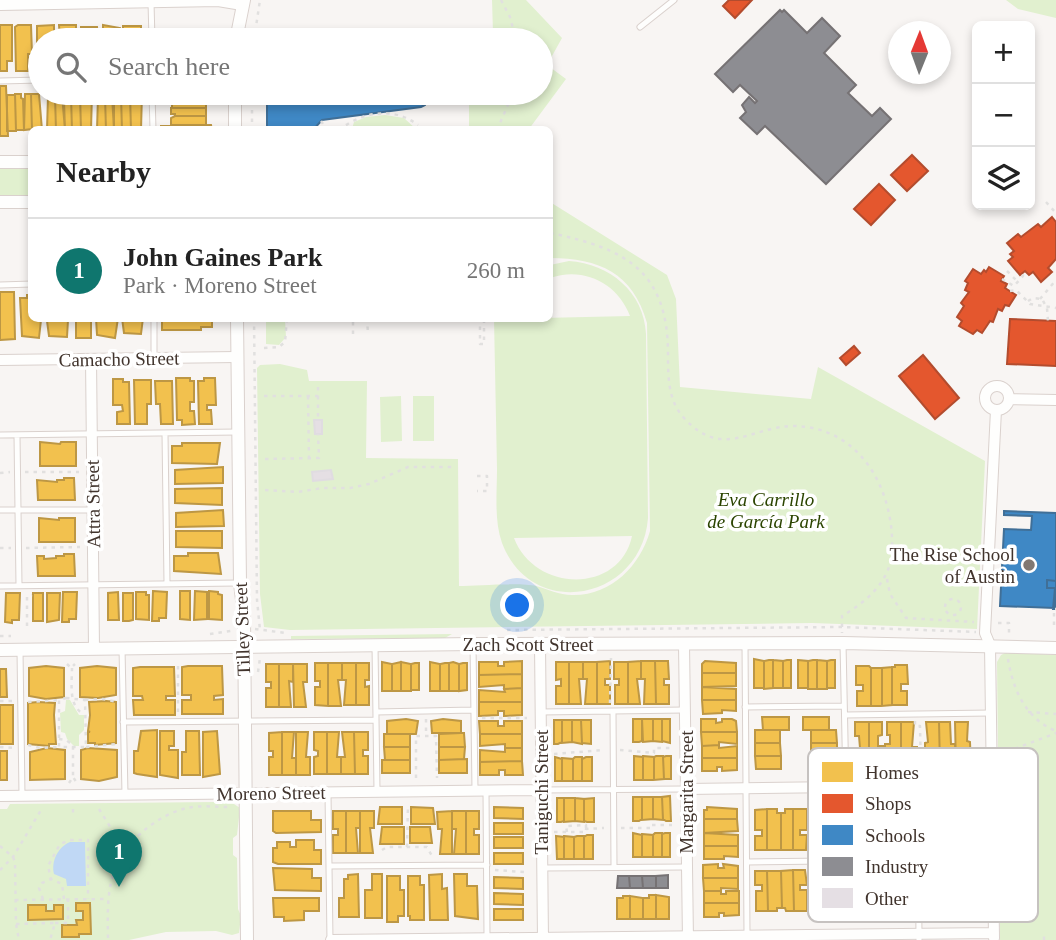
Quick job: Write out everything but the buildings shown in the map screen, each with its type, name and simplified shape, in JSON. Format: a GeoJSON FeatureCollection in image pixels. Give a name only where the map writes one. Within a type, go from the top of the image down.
{"type":"FeatureCollection","features":[{"type":"Feature","properties":{"kind":"street"},"geometry":{"type":"LineString","coordinates":[[0,5],[121,1],[243,2],[238,28]]}},
{"type":"Feature","properties":{"kind":"street"},"geometry":{"type":"LineString","coordinates":[[235,105],[235,126]]}},
{"type":"Feature","properties":{"kind":"street"},"geometry":{"type":"LineString","coordinates":[[0,162],[28,162]]}},
{"type":"Feature","properties":{"kind":"street"},"geometry":{"type":"LineString","coordinates":[[0,202],[28,202]]}},
{"type":"Feature","properties":{"kind":"street","name":"Tilley Street"},"geometry":{"type":"LineString","coordinates":[[237,322],[247,940]]}},
{"type":"Feature","properties":{"kind":"street","name":"Camacho Street"},"geometry":{"type":"LineString","coordinates":[[0,360],[237,357]]}},
{"type":"Feature","properties":{"kind":"street","name":"Attra Street"},"geometry":{"type":"LineString","coordinates":[[91,359],[94,648]]}},
{"type":"Feature","properties":{"kind":"street"},"geometry":{"type":"LineString","coordinates":[[1000,386],[1007,391],[1009,399],[1006,406],[996,410],[986,404],[985,396],[989,389],[1000,386]]}},
{"type":"Feature","properties":{"kind":"street"},"geometry":{"type":"LineString","coordinates":[[1009,399],[1056,400]]}},
{"type":"Feature","properties":{"kind":"street"},"geometry":{"type":"LineString","coordinates":[[991,748],[988,639],[996,410]]}},
{"type":"Feature","properties":{"kind":"street","name":"Zach Scott Street"},"geometry":{"type":"LineString","coordinates":[[0,650],[843,643],[988,639],[1056,649]]}},
{"type":"Feature","properties":{"kind":"street","name":"Taniguchi Street"},"geometry":{"type":"LineString","coordinates":[[540,644],[543,939]]}},
{"type":"Feature","properties":{"kind":"street","name":"Margarita Street"},"geometry":{"type":"LineString","coordinates":[[684,644],[688,938]]}},
{"type":"Feature","properties":{"kind":"street"},"geometry":{"type":"LineString","coordinates":[[687,789],[808,787]]}},
{"type":"Feature","properties":{"kind":"street","name":"Moreno Street"},"geometry":{"type":"LineString","coordinates":[[0,796],[541,790]]}},
{"type":"Feature","properties":{"kind":"street"},"geometry":{"type":"LineString","coordinates":[[330,940],[994,937]]}},
{"type":"Feature","properties":{"kind":"lane"},"geometry":{"type":"LineString","coordinates":[[640,27],[674,0]]}},
{"type":"Feature","properties":{"kind":"lane"},"geometry":{"type":"LineString","coordinates":[[151,2],[152,28]]}},
{"type":"Feature","properties":{"kind":"lane"},"geometry":{"type":"LineString","coordinates":[[0,80],[28,80]]}},
{"type":"Feature","properties":{"kind":"lane"},"geometry":{"type":"LineString","coordinates":[[152,105],[152,126]]}},
{"type":"Feature","properties":{"kind":"lane"},"geometry":{"type":"LineString","coordinates":[[0,285],[28,284]]}},
{"type":"Feature","properties":{"kind":"lane"},"geometry":{"type":"LineString","coordinates":[[154,322],[155,359]]}},
{"type":"Feature","properties":{"kind":"lane"},"geometry":{"type":"LineString","coordinates":[[0,435],[238,432]]}},
{"type":"Feature","properties":{"kind":"lane"},"geometry":{"type":"LineString","coordinates":[[165,433],[167,583]]}},
{"type":"Feature","properties":{"kind":"lane"},"geometry":{"type":"LineString","coordinates":[[17,435],[19,585]]}},
{"type":"Feature","properties":{"kind":"lane"},"geometry":{"type":"LineString","coordinates":[[0,510],[93,510]]}},
{"type":"Feature","properties":{"kind":"lane"},"geometry":{"type":"LineString","coordinates":[[0,586],[240,583]]}},
{"type":"Feature","properties":{"kind":"lane"},"geometry":{"type":"LineString","coordinates":[[742,937],[747,862],[745,643]]}},
{"type":"Feature","properties":{"kind":"lane"},"geometry":{"type":"LineString","coordinates":[[843,643],[845,748]]}},
{"type":"Feature","properties":{"kind":"lane"},"geometry":{"type":"LineString","coordinates":[[473,644],[474,718],[489,868],[489,939]]}},
{"type":"Feature","properties":{"kind":"lane"},"geometry":{"type":"LineString","coordinates":[[375,645],[377,791]]}},
{"type":"Feature","properties":{"kind":"lane"},"geometry":{"type":"LineString","coordinates":[[122,648],[125,794]]}},
{"type":"Feature","properties":{"kind":"lane"},"geometry":{"type":"LineString","coordinates":[[20,650],[22,796]]}},
{"type":"Feature","properties":{"kind":"lane"},"geometry":{"type":"LineString","coordinates":[[745,707],[843,706]]}},
{"type":"Feature","properties":{"kind":"lane"},"geometry":{"type":"LineString","coordinates":[[376,712],[474,710]]}},
{"type":"Feature","properties":{"kind":"lane"},"geometry":{"type":"LineString","coordinates":[[541,712],[685,710]]}},
{"type":"Feature","properties":{"kind":"lane"},"geometry":{"type":"LineString","coordinates":[[612,711],[614,867]]}},
{"type":"Feature","properties":{"kind":"lane"},"geometry":{"type":"LineString","coordinates":[[845,715],[990,713]]}},
{"type":"Feature","properties":{"kind":"lane"},"geometry":{"type":"LineString","coordinates":[[123,722],[376,720]]}},
{"type":"Feature","properties":{"kind":"lane"},"geometry":{"type":"LineString","coordinates":[[541,790],[687,789]]}},
{"type":"Feature","properties":{"kind":"lane"},"geometry":{"type":"LineString","coordinates":[[328,792],[330,940]]}},
{"type":"Feature","properties":{"kind":"lane"},"geometry":{"type":"LineString","coordinates":[[747,862],[808,861]]}},
{"type":"Feature","properties":{"kind":"lane"},"geometry":{"type":"LineString","coordinates":[[329,866],[489,868]]}},
{"type":"Feature","properties":{"kind":"lane"},"geometry":{"type":"LineString","coordinates":[[542,868],[686,867]]}},
{"type":"Feature","properties":{"kind":"path"},"geometry":{"type":"LineString","coordinates":[[256,28],[260,0]]}},
{"type":"Feature","properties":{"kind":"path"},"geometry":{"type":"LineString","coordinates":[[501,0],[513,28]]}},
{"type":"Feature","properties":{"kind":"path"},"geometry":{"type":"LineString","coordinates":[[252,105],[252,126]]}},
{"type":"Feature","properties":{"kind":"path"},"geometry":{"type":"LineString","coordinates":[[499,126],[508,105]]}},
{"type":"Feature","properties":{"kind":"path"},"geometry":{"type":"LineString","coordinates":[[344,126],[363,116],[393,113],[418,125]]}},
{"type":"Feature","properties":{"kind":"path"},"geometry":{"type":"LineString","coordinates":[[321,121],[324,126]]}},
{"type":"Feature","properties":{"kind":"path"},"geometry":{"type":"LineString","coordinates":[[1046,202],[1056,213]]}},
{"type":"Feature","properties":{"kind":"path"},"geometry":{"type":"LineString","coordinates":[[553,234],[609,248],[645,275],[658,296],[666,321],[671,392],[683,418],[696,429],[717,438],[741,439],[792,426],[832,434],[854,447],[870,465],[886,499],[891,523],[892,554],[886,577],[890,594],[906,618],[977,622]]}},
{"type":"Feature","properties":{"kind":"path"},"geometry":{"type":"LineString","coordinates":[[1007,271],[1017,281]]}},
{"type":"Feature","properties":{"kind":"path"},"geometry":{"type":"LineString","coordinates":[[1002,279],[1012,286],[1016,285],[1023,272]]}},
{"type":"Feature","properties":{"kind":"path"},"geometry":{"type":"LineString","coordinates":[[1040,299],[1056,280]]}},
{"type":"Feature","properties":{"kind":"path"},"geometry":{"type":"LineString","coordinates":[[1010,291],[1016,290],[1035,306],[1056,308]]}},
{"type":"Feature","properties":{"kind":"path"},"geometry":{"type":"LineString","coordinates":[[1028,301],[1033,298],[1045,303],[1048,321]]}},
{"type":"Feature","properties":{"kind":"path","name":"Tilley Street"},"geometry":{"type":"LineString","coordinates":[[254,322],[257,600],[260,640]]}},
{"type":"Feature","properties":{"kind":"path"},"geometry":{"type":"LineString","coordinates":[[264,348],[279,347],[285,342],[287,322]]}},
{"type":"Feature","properties":{"kind":"path"},"geometry":{"type":"LineString","coordinates":[[353,322],[353,334]]}},
{"type":"Feature","properties":{"kind":"path"},"geometry":{"type":"LineString","coordinates":[[368,322],[368,334]]}},
{"type":"Feature","properties":{"kind":"path"},"geometry":{"type":"LineString","coordinates":[[482,322],[480,344],[484,344],[482,322]]}},
{"type":"Feature","properties":{"kind":"path"},"geometry":{"type":"LineString","coordinates":[[318,383],[318,420]]}},
{"type":"Feature","properties":{"kind":"path"},"geometry":{"type":"LineString","coordinates":[[264,396],[318,396]]}},
{"type":"Feature","properties":{"kind":"path"},"geometry":{"type":"LineString","coordinates":[[308,396],[309,458]]}},
{"type":"Feature","properties":{"kind":"path"},"geometry":{"type":"LineString","coordinates":[[265,459],[319,458],[318,434]]}},
{"type":"Feature","properties":{"kind":"path"},"geometry":{"type":"LineString","coordinates":[[265,490],[297,492],[369,484],[408,467],[454,467]]}},
{"type":"Feature","properties":{"kind":"path"},"geometry":{"type":"LineString","coordinates":[[0,472],[10,472]]}},
{"type":"Feature","properties":{"kind":"path"},"geometry":{"type":"LineString","coordinates":[[25,472],[79,472]]}},
{"type":"Feature","properties":{"kind":"path"},"geometry":{"type":"LineString","coordinates":[[477,475],[487,476],[487,491],[477,491]]}},
{"type":"Feature","properties":{"kind":"path"},"geometry":{"type":"LineString","coordinates":[[319,481],[319,489]]}},
{"type":"Feature","properties":{"kind":"path"},"geometry":{"type":"LineString","coordinates":[[26,548],[80,547]]}},
{"type":"Feature","properties":{"kind":"path"},"geometry":{"type":"LineString","coordinates":[[0,548],[11,548]]}},
{"type":"Feature","properties":{"kind":"path"},"geometry":{"type":"LineString","coordinates":[[842,616],[863,602],[886,577]]}},
{"type":"Feature","properties":{"kind":"path"},"geometry":{"type":"LineString","coordinates":[[27,626],[27,597],[32,596],[32,585]]}},
{"type":"Feature","properties":{"kind":"path"},"geometry":{"type":"LineString","coordinates":[[955,615],[961,610],[961,604],[952,599],[947,602],[945,609],[960,621]]}},
{"type":"Feature","properties":{"kind":"path"},"geometry":{"type":"LineString","coordinates":[[1054,625],[1056,609]]}},
{"type":"Feature","properties":{"kind":"path"},"geometry":{"type":"LineString","coordinates":[[998,623],[1009,623],[1009,636]]}},
{"type":"Feature","properties":{"kind":"path","name":"Zach Scott Street"},"geometry":{"type":"LineString","coordinates":[[500,630],[842,626],[988,639]]}},
{"type":"Feature","properties":{"kind":"path"},"geometry":{"type":"LineString","coordinates":[[251,629],[270,631]]}},
{"type":"Feature","properties":{"kind":"path"},"geometry":{"type":"LineString","coordinates":[[611,658],[612,711]]}},
{"type":"Feature","properties":{"kind":"path"},"geometry":{"type":"LineString","coordinates":[[1008,662],[1019,696],[1028,712],[1056,732]]}},
{"type":"Feature","properties":{"kind":"path"},"geometry":{"type":"LineString","coordinates":[[176,722],[178,663]]}},
{"type":"Feature","properties":{"kind":"path"},"geometry":{"type":"LineString","coordinates":[[67,664],[72,668]]}},
{"type":"Feature","properties":{"kind":"path"},"geometry":{"type":"LineString","coordinates":[[75,664],[72,668],[72,699],[79,712],[86,714]]}},
{"type":"Feature","properties":{"kind":"path"},"geometry":{"type":"LineString","coordinates":[[0,701],[103,699],[123,702]]}},
{"type":"Feature","properties":{"kind":"path"},"geometry":{"type":"LineString","coordinates":[[59,700],[59,747]]}},
{"type":"Feature","properties":{"kind":"path"},"geometry":{"type":"LineString","coordinates":[[85,700],[86,747]]}},
{"type":"Feature","properties":{"kind":"path"},"geometry":{"type":"LineString","coordinates":[[426,711],[426,736]]}},
{"type":"Feature","properties":{"kind":"path"},"geometry":{"type":"LineString","coordinates":[[1028,712],[1056,713]]}},
{"type":"Feature","properties":{"kind":"path"},"geometry":{"type":"LineString","coordinates":[[915,714],[915,726],[920,726],[920,748]]}},
{"type":"Feature","properties":{"kind":"path"},"geometry":{"type":"LineString","coordinates":[[474,718],[527,718]]}},
{"type":"Feature","properties":{"kind":"path"},"geometry":{"type":"LineString","coordinates":[[1017,748],[1056,732]]}},
{"type":"Feature","properties":{"kind":"path"},"geometry":{"type":"LineString","coordinates":[[416,778],[416,736],[436,736],[437,778]]}},
{"type":"Feature","properties":{"kind":"path"},"geometry":{"type":"LineString","coordinates":[[59,739],[69,742],[72,747],[73,777],[77,783]]}},
{"type":"Feature","properties":{"kind":"path"},"geometry":{"type":"LineString","coordinates":[[0,747],[124,744]]}},
{"type":"Feature","properties":{"kind":"path"},"geometry":{"type":"LineString","coordinates":[[69,783],[73,777]]}},
{"type":"Feature","properties":{"kind":"path"},"geometry":{"type":"LineString","coordinates":[[408,805],[408,847]]}},
{"type":"Feature","properties":{"kind":"path"},"geometry":{"type":"LineString","coordinates":[[108,938],[111,877],[124,849],[150,824],[170,814],[186,808],[230,807]]}},
{"type":"Feature","properties":{"kind":"path"},"geometry":{"type":"LineString","coordinates":[[73,809],[73,817]]}},
{"type":"Feature","properties":{"kind":"path"},"geometry":{"type":"LineString","coordinates":[[99,809],[124,849]]}},
{"type":"Feature","properties":{"kind":"path"},"geometry":{"type":"LineString","coordinates":[[0,870],[13,857],[41,810]]}},
{"type":"Feature","properties":{"kind":"path"},"geometry":{"type":"LineString","coordinates":[[566,832],[566,825],[586,825],[586,829]]}},
{"type":"Feature","properties":{"kind":"path"},"geometry":{"type":"LineString","coordinates":[[51,879],[48,866],[60,844],[70,840],[88,840],[88,900]]}},
{"type":"Feature","properties":{"kind":"path"},"geometry":{"type":"LineString","coordinates":[[0,846],[13,857],[19,940]]}},
{"type":"Feature","properties":{"kind":"path"},"geometry":{"type":"LineString","coordinates":[[382,850],[387,847],[427,847],[435,860]]}},
{"type":"Feature","properties":{"kind":"path"},"geometry":{"type":"LineString","coordinates":[[489,868],[528,872]]}},
{"type":"Feature","properties":{"kind":"path"},"geometry":{"type":"LineString","coordinates":[[16,924],[68,923],[62,884],[51,879],[42,883],[39,888],[43,900]]}},
{"type":"Feature","properties":{"kind":"path"},"geometry":{"type":"LineString","coordinates":[[15,900],[108,899]]}},
{"type":"Feature","properties":{"kind":"path"},"geometry":{"type":"LineString","coordinates":[[50,940],[55,923]]}},
{"type":"Feature","properties":{"kind":"path"},"geometry":{"type":"LineString","coordinates":[[1044,934],[1044,940]]}},
{"type":"Feature","properties":{"kind":"green space"},"geometry":{"type":"Polygon","coordinates":[[[492,0],[526,0],[553,28],[493,28],[492,0]]]}},
{"type":"Feature","properties":{"kind":"green space"},"geometry":{"type":"Polygon","coordinates":[[[1006,0],[1056,0],[1056,18],[1018,9],[1006,0]]]}},
{"type":"Feature","properties":{"kind":"green space"},"geometry":{"type":"Polygon","coordinates":[[[553,28],[562,38],[553,54],[553,28]]]}},
{"type":"Feature","properties":{"kind":"green space"},"geometry":{"type":"Polygon","coordinates":[[[553,69],[566,79],[553,97],[553,69]]]}},
{"type":"Feature","properties":{"kind":"green space"},"geometry":{"type":"Polygon","coordinates":[[[469,105],[547,105],[531,126],[469,126],[469,105]]]}},
{"type":"Feature","properties":{"kind":"green space"},"geometry":{"type":"Polygon","coordinates":[[[385,115],[404,118],[413,126],[353,126],[354,122],[366,117],[385,115]]]}},
{"type":"Feature","properties":{"kind":"green space"},"geometry":{"type":"Polygon","coordinates":[[[28,167],[28,197],[0,197],[0,168],[28,167]]]}},
{"type":"Feature","properties":{"kind":"green space","name":"Eva Carrillo de García Park"},"geometry":{"type":"Polygon","coordinates":[[[553,204],[667,275],[676,299],[680,387],[811,399],[818,367],[985,461],[977,629],[812,623],[290,630],[264,627],[260,594],[257,368],[260,365],[280,364],[307,370],[309,381],[367,381],[366,458],[458,459],[459,586],[529,585],[563,594],[586,594],[611,584],[631,567],[650,531],[647,323],[641,306],[623,280],[599,265],[553,258],[553,204]]]}},
{"type":"Feature","properties":{"kind":"green space"},"geometry":{"type":"Polygon","coordinates":[[[569,261],[584,263],[611,274],[632,293],[639,305],[646,334],[648,518],[641,546],[627,568],[607,583],[584,591],[560,591],[537,584],[517,568],[502,543],[496,506],[494,322],[553,322],[553,318],[630,316],[617,294],[608,286],[587,276],[553,277],[553,264],[569,261]],[[632,536],[514,538],[525,556],[540,569],[557,577],[595,577],[611,569],[624,555],[632,536]]]}},
{"type":"Feature","properties":{"kind":"green space"},"geometry":{"type":"Polygon","coordinates":[[[266,322],[285,322],[286,337],[279,345],[266,344],[266,322]]]}},
{"type":"Feature","properties":{"kind":"green space"},"geometry":{"type":"Polygon","coordinates":[[[401,396],[402,441],[381,442],[380,397],[401,396]]]}},
{"type":"Feature","properties":{"kind":"green space"},"geometry":{"type":"Polygon","coordinates":[[[413,396],[434,396],[434,441],[413,441],[413,396]]]}},
{"type":"Feature","properties":{"kind":"green space"},"geometry":{"type":"Polygon","coordinates":[[[452,634],[445,638],[291,639],[291,636],[452,634]]]}},
{"type":"Feature","properties":{"kind":"green space"},"geometry":{"type":"Polygon","coordinates":[[[1007,652],[1056,655],[1056,940],[1000,940],[1000,922],[1038,922],[1038,748],[998,748],[997,662],[1001,655],[1007,652]]]}},
{"type":"Feature","properties":{"kind":"green space"},"geometry":{"type":"Polygon","coordinates":[[[66,700],[70,700],[79,715],[84,715],[84,730],[79,735],[79,746],[74,746],[65,733],[61,732],[60,713],[65,711],[66,700]]]}},
{"type":"Feature","properties":{"kind":"green space"},"geometry":{"type":"Polygon","coordinates":[[[231,802],[240,808],[237,835],[233,838],[233,855],[237,858],[238,909],[241,916],[239,933],[166,932],[129,940],[0,940],[0,809],[7,809],[10,804],[231,802]]]}},
{"type":"Feature","properties":{"kind":"water"},"geometry":{"type":"Polygon","coordinates":[[[70,842],[85,842],[86,886],[67,886],[66,879],[54,874],[56,855],[70,842]]]}},
{"type":"Feature","properties":{"kind":"place","name":"The Rise School of Austin"},"geometry":{"type":"Point","coordinates":[1029,565]}},
{"type":"Feature","properties":{"kind":"place","name":"John Gaines Park"},"geometry":{"type":"Point","coordinates":[119,887]}}]}
